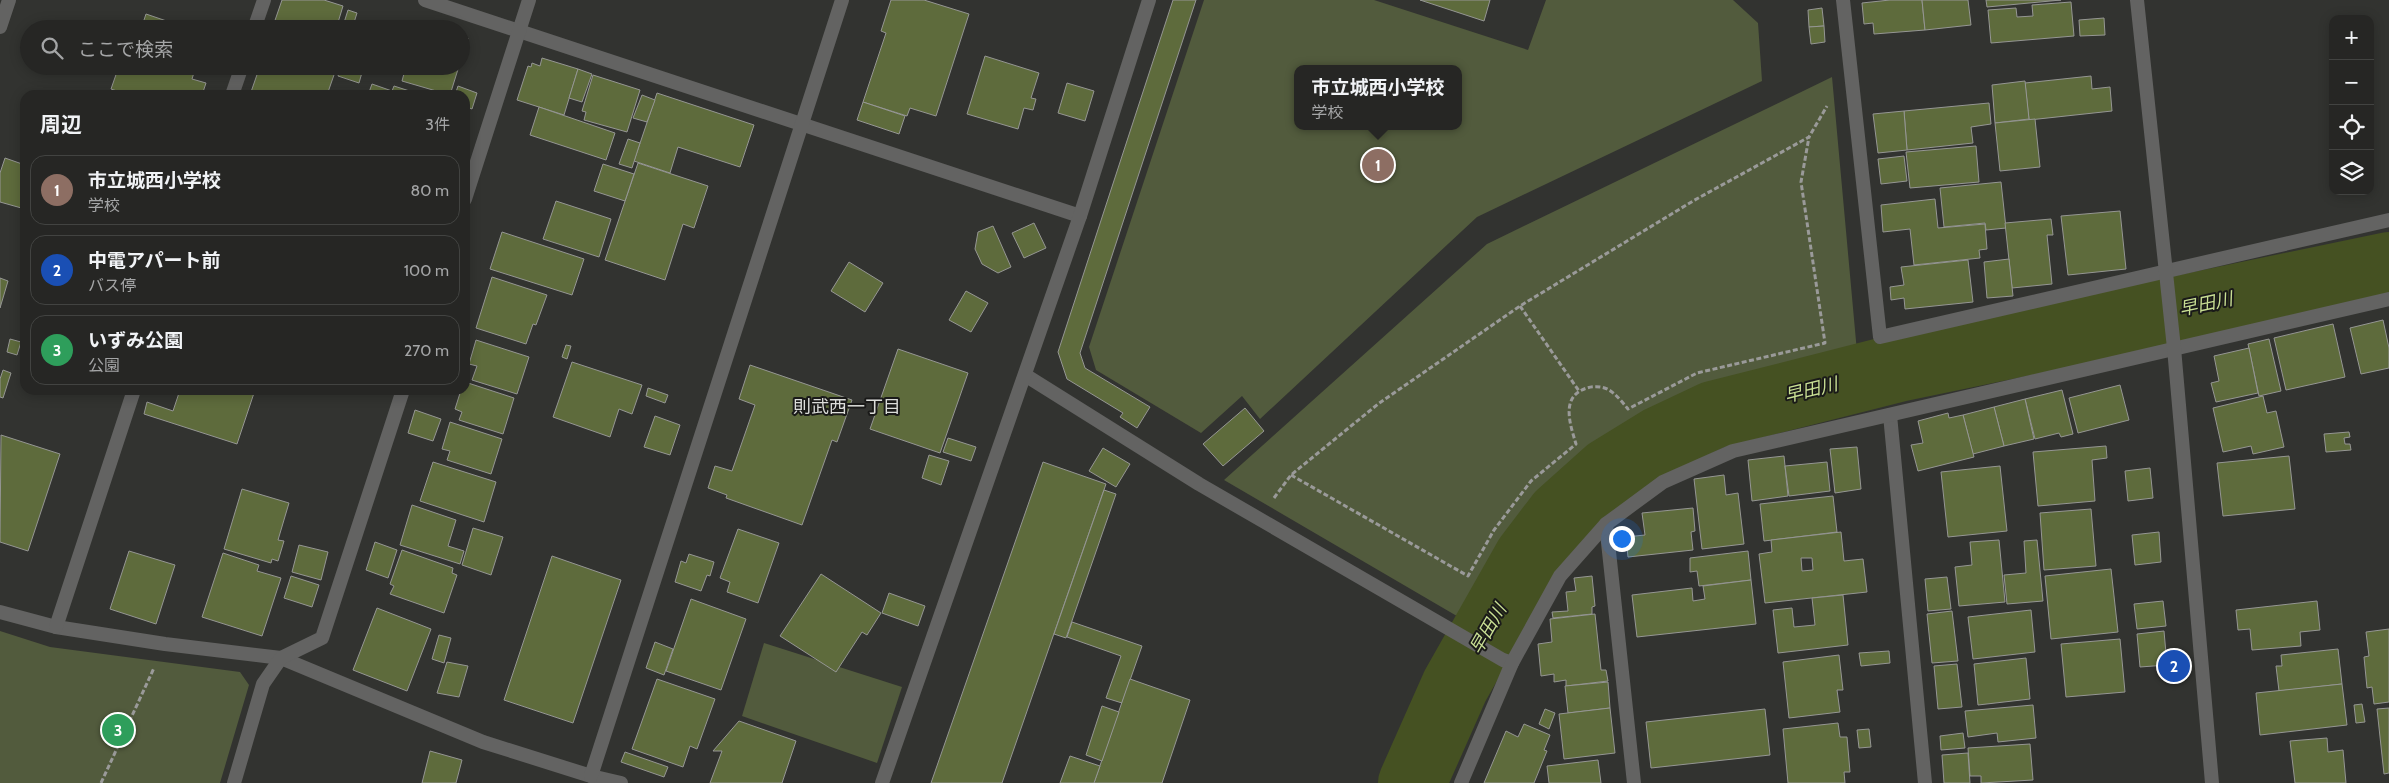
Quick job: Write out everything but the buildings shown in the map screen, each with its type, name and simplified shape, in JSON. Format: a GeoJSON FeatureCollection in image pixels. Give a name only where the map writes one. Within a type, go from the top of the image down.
{"type":"FeatureCollection","features":[{"type":"Feature","properties":{"kind":"street"},"geometry":{"type":"LineString","coordinates":[[0,27],[9,0]]}},
{"type":"Feature","properties":{"kind":"street"},"geometry":{"type":"LineString","coordinates":[[257,20],[264,0]]}},
{"type":"Feature","properties":{"kind":"street"},"geometry":{"type":"LineString","coordinates":[[425,0],[1080,216]]}},
{"type":"Feature","properties":{"kind":"street"},"geometry":{"type":"LineString","coordinates":[[470,184],[529,0]]}},
{"type":"Feature","properties":{"kind":"street"},"geometry":{"type":"LineString","coordinates":[[591,776],[842,0]]}},
{"type":"Feature","properties":{"kind":"street"},"geometry":{"type":"LineString","coordinates":[[882,783],[1080,216],[1149,0]]}},
{"type":"Feature","properties":{"kind":"street"},"geometry":{"type":"LineString","coordinates":[[1843,0],[1880,337],[2389,220]]}},
{"type":"Feature","properties":{"kind":"street"},"geometry":{"type":"LineString","coordinates":[[2137,0],[2174,348],[2212,783]]}},
{"type":"Feature","properties":{"kind":"street"},"geometry":{"type":"LineString","coordinates":[[234,90],[239,75]]}},
{"type":"Feature","properties":{"kind":"street"},"geometry":{"type":"LineString","coordinates":[[1461,783],[1508,662],[1560,576],[1606,524],[1662,482],[1734,451],[2389,299]]}},
{"type":"Feature","properties":{"kind":"street"},"geometry":{"type":"LineString","coordinates":[[1025,375],[1259,519],[1508,662]]}},
{"type":"Feature","properties":{"kind":"street"},"geometry":{"type":"LineString","coordinates":[[56,627],[132,395]]}},
{"type":"Feature","properties":{"kind":"street"},"geometry":{"type":"LineString","coordinates":[[234,783],[263,684],[281,658],[322,638],[401,395]]}},
{"type":"Feature","properties":{"kind":"street"},"geometry":{"type":"LineString","coordinates":[[1890,415],[1926,783]]}},
{"type":"Feature","properties":{"kind":"street"},"geometry":{"type":"LineString","coordinates":[[1606,524],[1634,783]]}},
{"type":"Feature","properties":{"kind":"street"},"geometry":{"type":"LineString","coordinates":[[0,612],[56,627],[165,644],[281,658],[483,742],[591,776],[622,783]]}},
{"type":"Feature","properties":{"kind":"path"},"geometry":{"type":"LineString","coordinates":[[1291,475],[1468,576],[1494,530],[1531,481],[1576,444],[1569,419],[1570,402],[1579,390],[1594,386],[1609,390],[1628,409],[1697,373],[1825,343],[1801,182],[1809,137],[1850,66]]}},
{"type":"Feature","properties":{"kind":"path"},"geometry":{"type":"LineString","coordinates":[[1259,519],[1291,475],[1378,404],[1520,306],[1694,201],[1809,137]]}},
{"type":"Feature","properties":{"kind":"path"},"geometry":{"type":"LineString","coordinates":[[1520,306],[1579,390]]}},
{"type":"Feature","properties":{"kind":"path"},"geometry":{"type":"LineString","coordinates":[[101,783],[165,644]]}},
{"type":"Feature","properties":{"kind":"green space"},"geometry":{"type":"Polygon","coordinates":[[[1204,0],[1374,0],[1528,50],[1546,0],[1733,0],[1758,23],[1762,81],[1477,217],[1260,419],[1242,396],[1201,433],[1096,370],[1089,347],[1204,0]]]}},
{"type":"Feature","properties":{"kind":"green space"},"geometry":{"type":"Polygon","coordinates":[[[1832,77],[1857,352],[1718,382],[1664,405],[1581,464],[1540,499],[1499,554],[1462,619],[1224,480],[1487,244],[1832,77]]]}},
{"type":"Feature","properties":{"kind":"green space"},"geometry":{"type":"Polygon","coordinates":[[[0,631],[50,647],[240,672],[249,685],[220,783],[0,783],[0,631]]]}},
{"type":"Feature","properties":{"kind":"green space"},"geometry":{"type":"Polygon","coordinates":[[[764,643],[902,687],[877,763],[742,716],[764,643]]]}},
{"type":"Feature","properties":{"kind":"waterway","name":"早田川"},"geometry":{"type":"LineString","coordinates":[[1412,783],[1455,686],[1528,557],[1560,515],[1608,472],[1660,440],[1713,415],[1898,368],[2389,266]]}},
{"type":"Feature","properties":{"kind":"place","name":"市立城西小学校"},"geometry":{"type":"Point","coordinates":[1378,165]}},
{"type":"Feature","properties":{"kind":"place","name":"中電アパート前"},"geometry":{"type":"Point","coordinates":[2174,666]}},
{"type":"Feature","properties":{"kind":"place","name":"いずみ公園"},"geometry":{"type":"Point","coordinates":[118,730]}},
{"type":"Feature","properties":{"kind":"district","name":"則武西一丁目"},"geometry":{"type":"Point","coordinates":[847,407]}}]}
